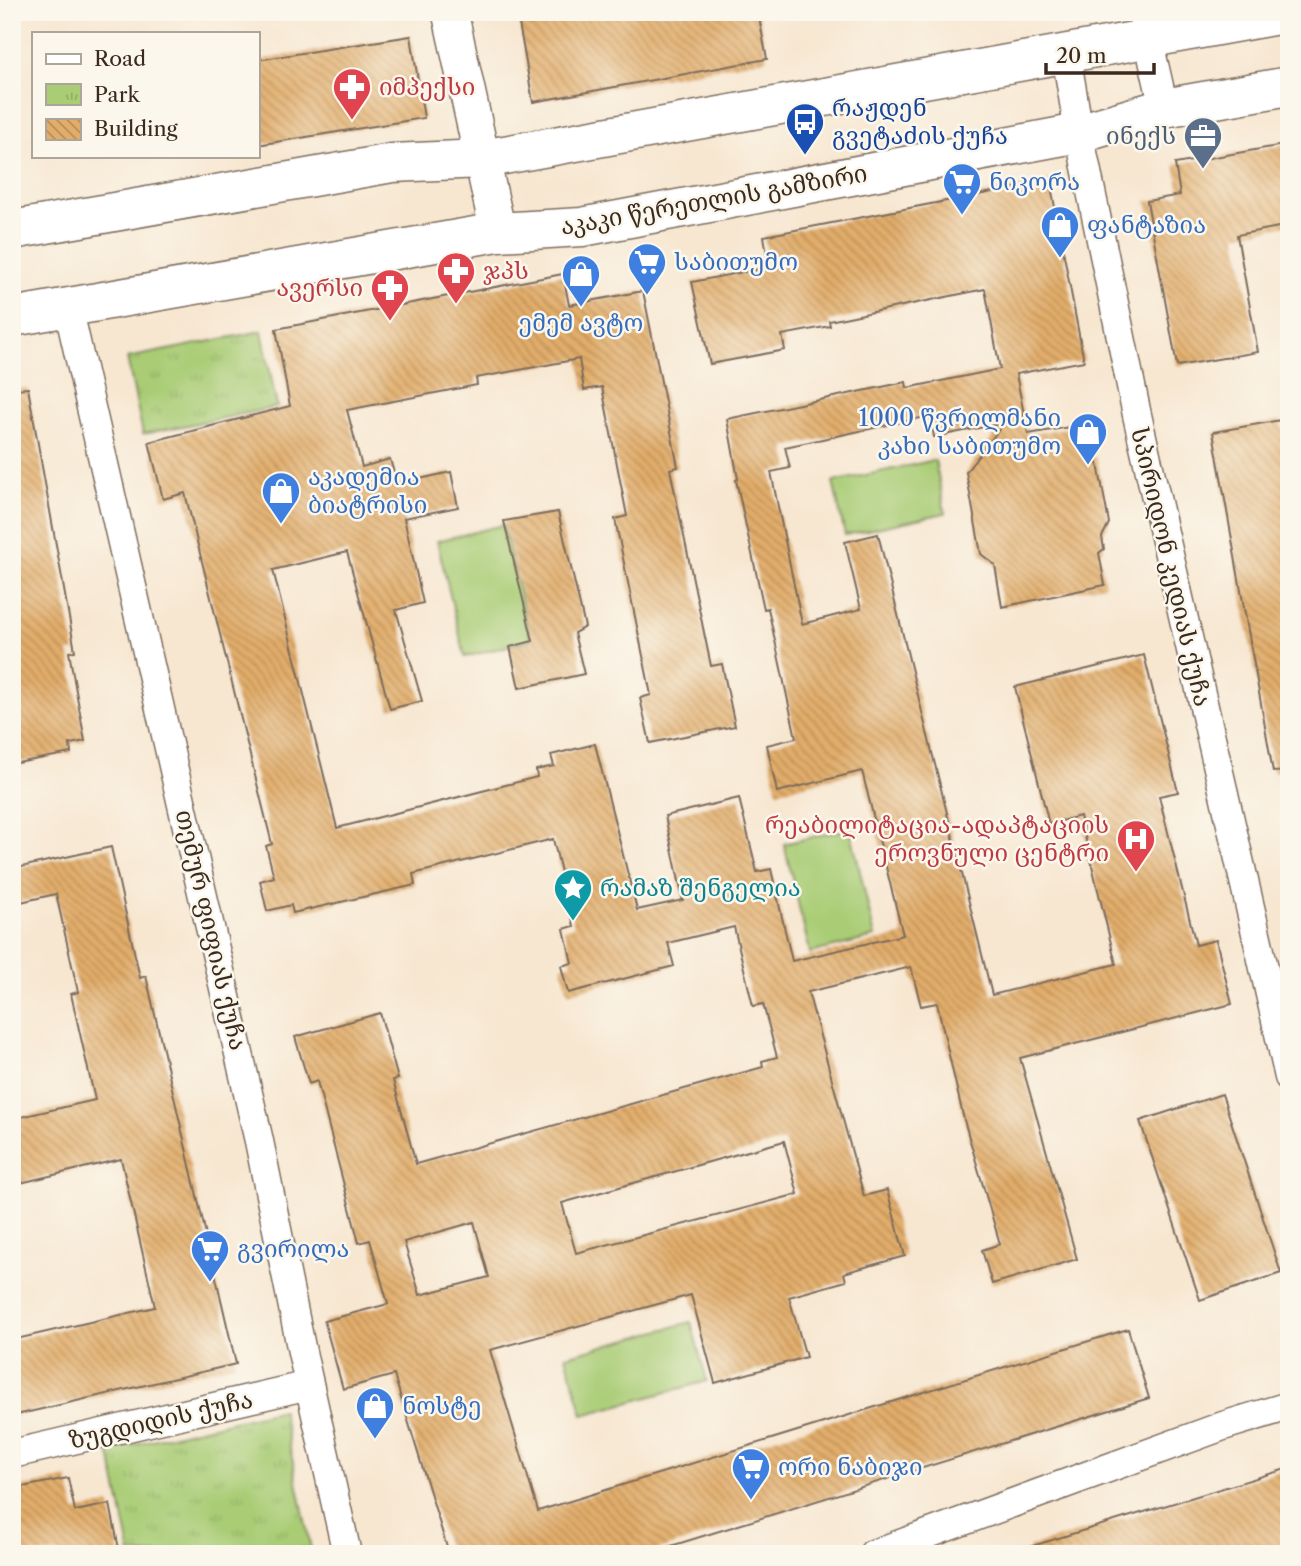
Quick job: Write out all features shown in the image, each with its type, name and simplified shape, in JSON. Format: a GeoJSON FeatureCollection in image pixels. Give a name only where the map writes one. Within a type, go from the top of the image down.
{"type":"FeatureCollection","features":[{"type":"Feature","properties":{"kind":"main road"},"geometry":{"type":"LineString","coordinates":[[12,230],[392,163],[482,159],[1066,54],[1145,25],[1289,13]]}},
{"type":"Feature","properties":{"kind":"main road","name":"აკაკი წერეთლის გამზირი"},"geometry":{"type":"LineString","coordinates":[[12,317],[498,232],[582,228],[1079,133],[1164,108],[1289,86]]}},
{"type":"Feature","properties":{"kind":"street"},"geometry":{"type":"LineString","coordinates":[[450,12],[498,232]]}},
{"type":"Feature","properties":{"kind":"street"},"geometry":{"type":"LineString","coordinates":[[1145,25],[1164,108]]}},
{"type":"Feature","properties":{"kind":"street","name":"სპირიდონ კედიას ქუჩა"},"geometry":{"type":"LineString","coordinates":[[1066,54],[1079,133],[1182,620],[1289,1077]]}},
{"type":"Feature","properties":{"kind":"street","name":"თემურ ფიფიას ქუჩა"},"geometry":{"type":"LineString","coordinates":[[68,307],[259,1141],[347,1554]]}},
{"type":"Feature","properties":{"kind":"street","name":"ზუგდიდის ქუჩა"},"geometry":{"type":"LineString","coordinates":[[12,1454],[309,1385]]}},
{"type":"Feature","properties":{"kind":"street"},"geometry":{"type":"LineString","coordinates":[[873,1554],[1223,1426],[1289,1406]]}},
{"type":"Feature","properties":{"kind":"green space"},"geometry":{"type":"Polygon","coordinates":[[[262,331],[277,407],[143,434],[127,358],[262,331]]]}},
{"type":"Feature","properties":{"kind":"green space"},"geometry":{"type":"Polygon","coordinates":[[[935,460],[945,513],[845,535],[833,482],[935,460]]]}},
{"type":"Feature","properties":{"kind":"green space"},"geometry":{"type":"Polygon","coordinates":[[[503,525],[531,640],[465,657],[437,541],[503,525]]]}},
{"type":"Feature","properties":{"kind":"green space"},"geometry":{"type":"Polygon","coordinates":[[[850,828],[875,937],[810,953],[784,844],[850,828]]]}},
{"type":"Feature","properties":{"kind":"green space"},"geometry":{"type":"Polygon","coordinates":[[[691,1322],[707,1381],[583,1415],[566,1356],[691,1322]]]}},
{"type":"Feature","properties":{"kind":"green space"},"geometry":{"type":"Polygon","coordinates":[[[282,1410],[312,1554],[131,1554],[109,1450],[282,1410]]]}},
{"type":"Feature","properties":{"kind":"building"},"geometry":{"type":"Polygon","coordinates":[[[517,12],[758,12],[767,59],[533,102],[517,12]]]}},
{"type":"Feature","properties":{"kind":"building"},"geometry":{"type":"Polygon","coordinates":[[[411,36],[424,118],[259,145],[259,60],[411,36]]]}},
{"type":"Feature","properties":{"kind":"building"},"geometry":{"type":"Polygon","coordinates":[[[1289,144],[1289,225],[1237,235],[1258,352],[1177,366],[1147,201],[1180,195],[1175,164],[1289,144]]]}},
{"type":"Feature","properties":{"kind":"building"},"geometry":{"type":"Polygon","coordinates":[[[1050,181],[1084,361],[1016,374],[1028,434],[1082,425],[1085,450],[1097,459],[1109,523],[1102,537],[1104,549],[1099,553],[1105,585],[1002,607],[995,565],[981,554],[966,472],[1004,423],[934,437],[930,416],[785,447],[790,468],[771,472],[802,624],[861,609],[845,542],[878,534],[992,995],[1116,964],[1080,816],[1049,824],[1015,687],[1144,655],[1178,792],[1159,796],[1196,945],[1216,940],[1232,1004],[1020,1058],[1077,1259],[992,1284],[982,1250],[1000,1244],[964,1120],[937,1003],[921,1006],[911,967],[808,992],[864,1196],[887,1190],[905,1256],[844,1273],[846,1281],[789,1297],[806,1357],[715,1383],[691,1295],[490,1350],[538,1511],[1128,1329],[1149,1398],[645,1554],[449,1554],[394,1375],[343,1389],[324,1321],[388,1304],[370,1240],[359,1243],[317,1081],[309,1084],[295,1037],[380,1013],[398,1079],[393,1080],[416,1164],[763,1067],[762,1061],[777,1057],[763,1004],[753,1006],[734,927],[668,943],[674,966],[568,993],[561,966],[572,963],[564,929],[574,926],[553,839],[413,874],[415,885],[293,913],[291,905],[267,911],[260,881],[274,877],[266,846],[272,844],[185,493],[163,499],[149,442],[290,406],[276,329],[563,274],[569,305],[643,291],[678,467],[670,469],[711,666],[722,664],[735,726],[650,743],[640,698],[651,695],[615,519],[627,516],[602,387],[584,390],[579,359],[476,378],[477,385],[347,410],[362,467],[390,459],[397,484],[451,472],[458,507],[404,518],[423,603],[396,610],[422,701],[390,709],[347,552],[273,570],[337,828],[537,777],[536,770],[554,766],[551,755],[595,744],[637,910],[683,900],[665,816],[739,798],[757,872],[771,869],[792,961],[903,935],[862,771],[777,792],[767,745],[796,738],[768,608],[764,609],[736,480],[738,479],[727,419],[906,382],[907,388],[1000,369],[985,289],[829,321],[830,326],[782,335],[785,350],[710,364],[692,282],[769,267],[764,236],[1050,181]],[[784,1141],[562,1203],[576,1253],[798,1194],[784,1141]],[[474,1222],[404,1242],[420,1295],[489,1277],[474,1222]]]}},
{"type":"Feature","properties":{"kind":"building"},"geometry":{"type":"Polygon","coordinates":[[[28,388],[75,651],[69,652],[85,741],[70,744],[71,753],[12,764],[12,389],[28,388]]]}},
{"type":"Feature","properties":{"kind":"building"},"geometry":{"type":"Polygon","coordinates":[[[1281,420],[1289,464],[1289,771],[1273,772],[1213,432],[1281,420]]]}},
{"type":"Feature","properties":{"kind":"building"},"geometry":{"type":"Polygon","coordinates":[[[558,512],[585,627],[574,633],[584,674],[519,688],[510,647],[533,641],[504,521],[558,512]]]}},
{"type":"Feature","properties":{"kind":"building"},"geometry":{"type":"Polygon","coordinates":[[[111,847],[140,978],[146,976],[236,1364],[12,1416],[12,1340],[155,1307],[121,1159],[12,1185],[12,1119],[95,1100],[71,994],[78,992],[56,894],[12,904],[12,869],[111,847]]]}},
{"type":"Feature","properties":{"kind":"building"},"geometry":{"type":"Polygon","coordinates":[[[1222,1094],[1281,1273],[1200,1300],[1140,1121],[1222,1094]]]}},
{"type":"Feature","properties":{"kind":"building"},"geometry":{"type":"Polygon","coordinates":[[[1289,1468],[1289,1554],[1030,1554],[1029,1547],[1289,1468]]]}},
{"type":"Feature","properties":{"kind":"building"},"geometry":{"type":"Polygon","coordinates":[[[68,1478],[75,1511],[110,1504],[120,1554],[12,1554],[12,1489],[68,1478]]]}},
{"type":"Feature","properties":{"kind":"place","name":"იმპექსი"},"geometry":{"type":"Point","coordinates":[352,121]}},
{"type":"Feature","properties":{"kind":"place","name":"რაჟდენ გვეტაძის ქუჩა"},"geometry":{"type":"Point","coordinates":[805,156]}},
{"type":"Feature","properties":{"kind":"place","name":"ინექს"},"geometry":{"type":"Point","coordinates":[1203,170]}},
{"type":"Feature","properties":{"kind":"place","name":"ნიკორა"},"geometry":{"type":"Point","coordinates":[962,216]}},
{"type":"Feature","properties":{"kind":"place","name":"ფანტაზია"},"geometry":{"type":"Point","coordinates":[1060,259]}},
{"type":"Feature","properties":{"kind":"place","name":"საბითუმო"},"geometry":{"type":"Point","coordinates":[647,296]}},
{"type":"Feature","properties":{"kind":"place","name":"ჯპს"},"geometry":{"type":"Point","coordinates":[456,305]}},
{"type":"Feature","properties":{"kind":"place","name":"ემემ ავტო"},"geometry":{"type":"Point","coordinates":[581,308]}},
{"type":"Feature","properties":{"kind":"place","name":"ავერსი"},"geometry":{"type":"Point","coordinates":[390,322]}},
{"type":"Feature","properties":{"kind":"place","name":"1000 წვრილმანი კახი საბითუმო"},"geometry":{"type":"Point","coordinates":[1088,466]}},
{"type":"Feature","properties":{"kind":"place","name":"აკადემია ბიატრისი"},"geometry":{"type":"Point","coordinates":[281,525]}},
{"type":"Feature","properties":{"kind":"place","name":"რეაბილიტაცია-ადაპტაციის ეროვნული ცენტრი"},"geometry":{"type":"Point","coordinates":[1136,873]}},
{"type":"Feature","properties":{"kind":"place","name":"რამაზ შენგელია"},"geometry":{"type":"Point","coordinates":[573,922]}},
{"type":"Feature","properties":{"kind":"place","name":"გვირილა"},"geometry":{"type":"Point","coordinates":[210,1283]}},
{"type":"Feature","properties":{"kind":"place","name":"ნოსტე"},"geometry":{"type":"Point","coordinates":[375,1440]}},
{"type":"Feature","properties":{"kind":"place","name":"ორი ნაბიჯი"},"geometry":{"type":"Point","coordinates":[751,1501]}}]}
